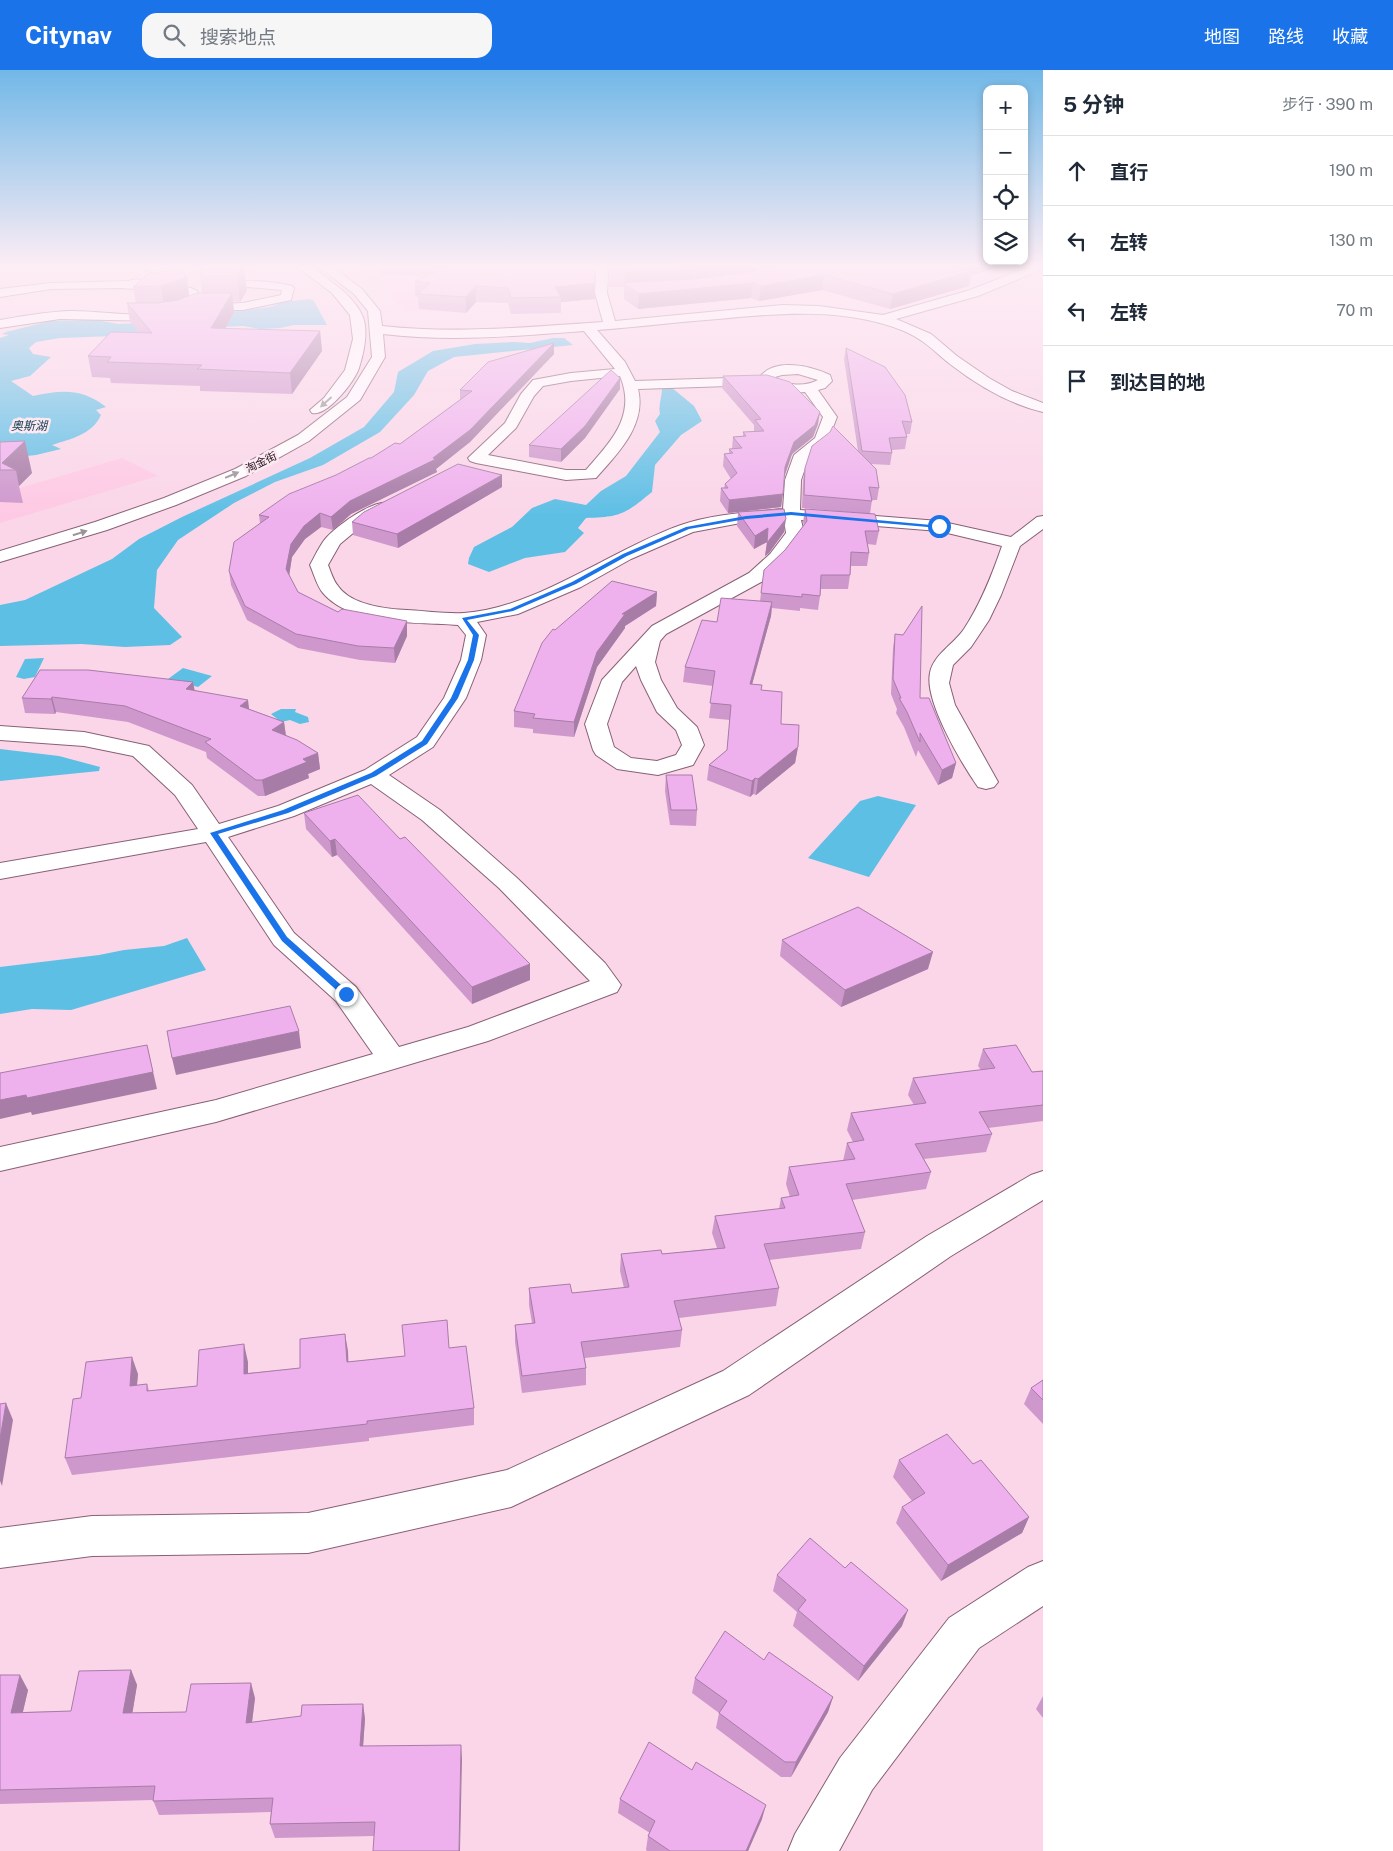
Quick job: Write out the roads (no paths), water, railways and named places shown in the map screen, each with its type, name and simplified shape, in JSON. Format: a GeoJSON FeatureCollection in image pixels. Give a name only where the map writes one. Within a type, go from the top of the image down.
{"type":"FeatureCollection","features":[{"type":"Feature","properties":{"kind":"street","name":"淘金街"},"geometry":{"type":"LineString","coordinates":[[0,557],[46,537],[164,492],[244,457],[285,434],[329,401],[352,370],[357,349]]}},
{"type":"Feature","properties":{"kind":"street","name":"淘金街"},"geometry":{"type":"LineString","coordinates":[[0,544],[108,524],[269,460],[321,428],[360,394],[379,362],[380,349]]}},
{"type":"Feature","properties":{"kind":"street"},"geometry":{"type":"LineString","coordinates":[[606,349],[618,363],[631,385],[634,412],[620,440],[584,481],[568,488],[462,468],[476,458],[511,425],[528,394],[538,383],[571,377],[623,372]]}},
{"type":"Feature","properties":{"kind":"street"},"geometry":{"type":"LineString","coordinates":[[942,349],[954,360],[993,386],[1028,404],[1043,408]]}},
{"type":"Feature","properties":{"kind":"street"},"geometry":{"type":"LineString","coordinates":[[631,385],[768,380],[789,388],[809,388],[830,416],[822,440],[802,455],[793,480],[791,514],[795,533],[776,558],[756,577],[659,630],[650,639],[612,680],[596,724],[604,750],[625,764],[658,768],[685,760],[694,744],[686,727],[668,712],[651,680],[645,662],[650,639]]}},
{"type":"Feature","properties":{"kind":"street"},"geometry":{"type":"LineString","coordinates":[[400,499],[358,520],[333,541],[319,565],[330,590],[354,607],[391,615],[464,619],[511,610],[574,583],[625,555],[688,528],[746,517],[791,514],[939,526],[1001,539],[1012,544]]}},
{"type":"Feature","properties":{"kind":"street"},"geometry":{"type":"LineString","coordinates":[[986,782],[948,714],[939,685],[942,665],[964,643],[980,617],[1001,574],[1012,544],[1043,521]]}},
{"type":"Feature","properties":{"kind":"street"},"geometry":{"type":"LineString","coordinates":[[0,871],[214,833],[286,811],[373,775],[425,742],[455,698],[471,660],[476,635],[464,619]]}},
{"type":"Feature","properties":{"kind":"street"},"geometry":{"type":"LineString","coordinates":[[0,733],[84,739],[141,751],[184,790],[284,939],[346,994],[392,1059]]}},
{"type":"Feature","properties":{"kind":"street"},"geometry":{"type":"LineString","coordinates":[[0,1159],[216,1111],[478,1034],[607,985],[595,969],[508,883],[431,815],[373,775]]}},
{"type":"Feature","properties":{"kind":"street"},"geometry":{"type":"LineString","coordinates":[[0,1548],[92,1536],[308,1533],[510,1488],[736,1383],[940,1246],[1043,1184]]}},
{"type":"Feature","properties":{"kind":"street"},"geometry":{"type":"LineString","coordinates":[[812,1851],[856,1774],[964,1633],[1043,1582]]}},
{"type":"Feature","properties":{"kind":"water","name":"奥斯湖"},"geometry":{"type":"Polygon","coordinates":[[[0,349],[30,349],[33,354],[51,357],[30,376],[11,381],[33,396],[71,392],[88,396],[106,407],[96,410],[101,415],[97,422],[86,432],[52,445],[61,449],[36,455],[0,459],[0,349]]]}},
{"type":"Feature","properties":{"kind":"water"},"geometry":{"type":"Polygon","coordinates":[[[444,349],[532,349],[454,357],[428,371],[414,395],[380,432],[323,465],[275,482],[234,503],[178,540],[157,570],[154,608],[182,637],[170,645],[125,647],[81,644],[0,646],[0,605],[25,600],[112,559],[139,539],[310,458],[364,427],[394,392],[398,372],[433,351],[444,349]]]}},
{"type":"Feature","properties":{"kind":"water"},"geometry":{"type":"Polygon","coordinates":[[[671,387],[694,406],[702,421],[681,435],[655,465],[652,492],[622,513],[607,517],[586,518],[578,528],[584,533],[565,552],[525,558],[489,572],[468,564],[474,547],[512,527],[532,508],[555,499],[586,505],[601,491],[626,476],[660,432],[655,421],[660,414],[662,388],[671,387]]]}},
{"type":"Feature","properties":{"kind":"water"},"geometry":{"type":"Polygon","coordinates":[[[44,658],[35,677],[24,679],[16,677],[25,659],[44,658]]]}},
{"type":"Feature","properties":{"kind":"water"},"geometry":{"type":"Polygon","coordinates":[[[183,668],[212,676],[198,687],[168,679],[183,668]]]}},
{"type":"Feature","properties":{"kind":"water"},"geometry":{"type":"Polygon","coordinates":[[[281,709],[296,709],[295,712],[308,717],[309,722],[300,724],[290,720],[281,722],[271,714],[281,709]]]}},
{"type":"Feature","properties":{"kind":"water"},"geometry":{"type":"Polygon","coordinates":[[[0,749],[59,756],[100,767],[99,771],[0,781],[0,749]]]}},
{"type":"Feature","properties":{"kind":"water"},"geometry":{"type":"Polygon","coordinates":[[[878,796],[916,805],[869,877],[808,858],[860,801],[878,796]]]}},
{"type":"Feature","properties":{"kind":"water"},"geometry":{"type":"Polygon","coordinates":[[[187,938],[206,970],[71,1010],[32,1009],[0,1014],[0,967],[164,946],[187,938]]]}}]}
